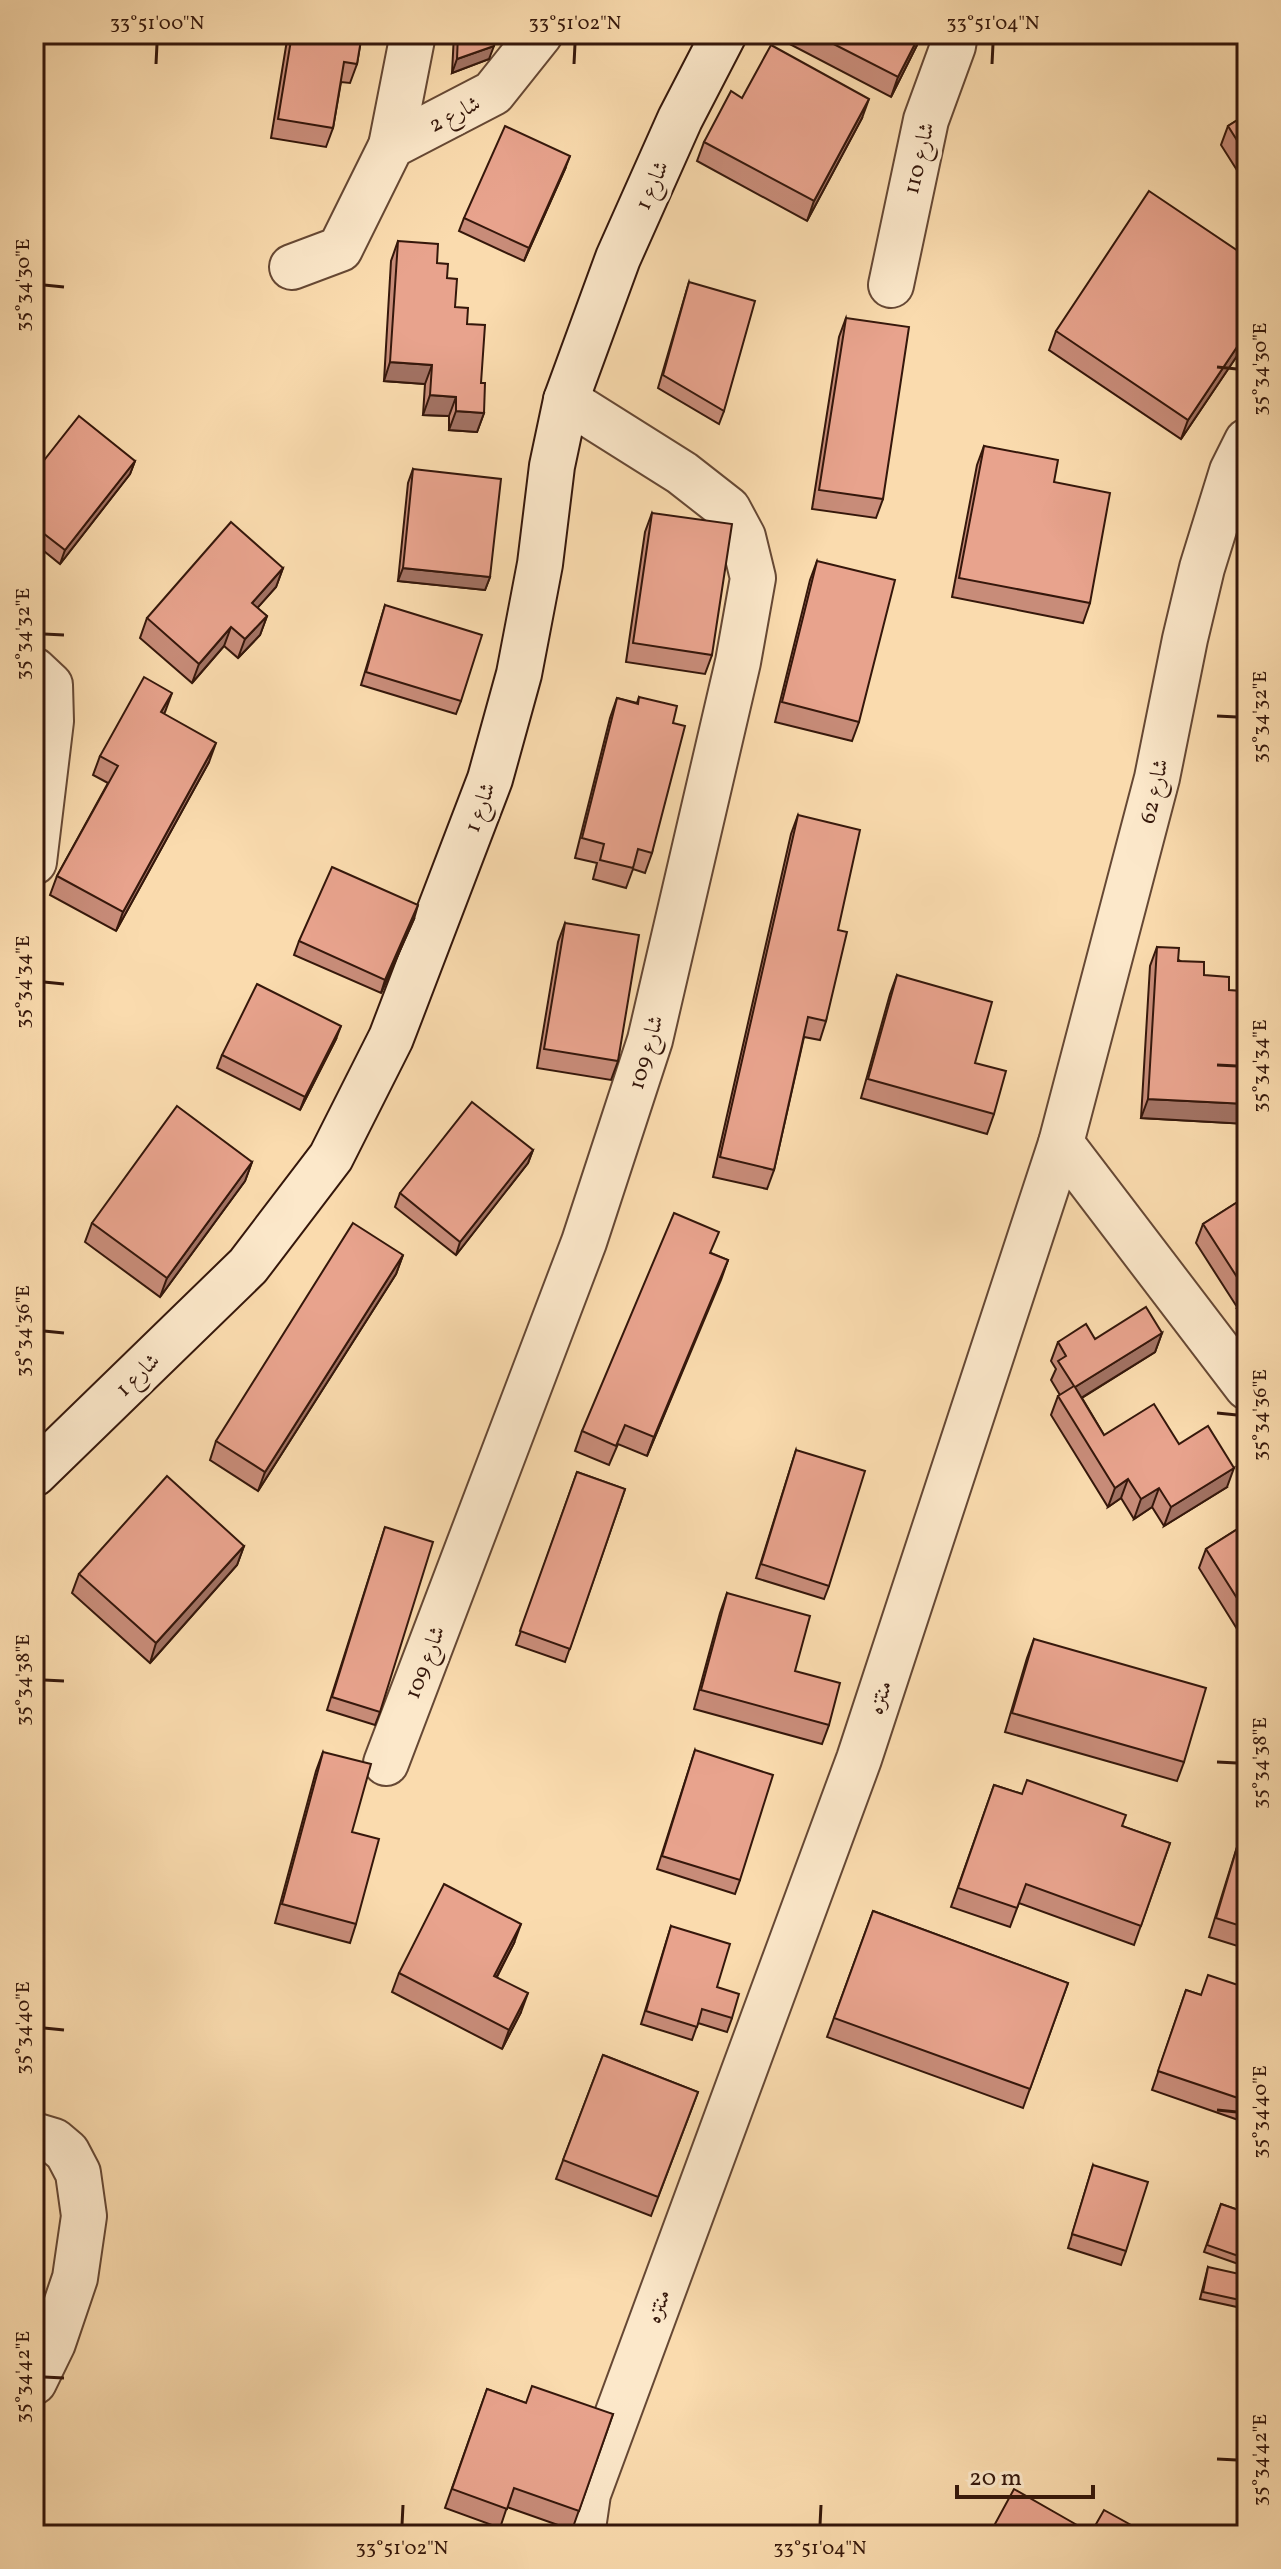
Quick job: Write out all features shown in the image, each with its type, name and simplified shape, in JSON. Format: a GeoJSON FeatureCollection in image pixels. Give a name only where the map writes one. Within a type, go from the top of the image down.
{"type":"FeatureCollection","features":[{"type":"Feature","properties":{"kind":"street","name":"شارع 2"},"geometry":{"type":"LineString","coordinates":[[292,267],[340,249],[391,146],[413,34]]}},
{"type":"Feature","properties":{"kind":"street","name":"شارع 2"},"geometry":{"type":"LineString","coordinates":[[391,146],[493,93],[540,34]]}},
{"type":"Feature","properties":{"kind":"street","name":"شارع 1"},"geometry":{"type":"LineString","coordinates":[[34,1474],[248,1266],[331,1157],[391,1038],[490,779],[519,674],[540,564],[552,466],[566,400],[618,258],[680,119],[724,34]]}},
{"type":"Feature","properties":{"kind":"street","name":"شارع 110"},"geometry":{"type":"LineString","coordinates":[[891,285],[926,120],[955,34]]}},
{"type":"Feature","properties":{"kind":"street","name":"شارع 109"},"geometry":{"type":"LineString","coordinates":[[386,1763],[584,1242],[650,1040],[738,662],[753,578],[743,537],[728,509],[682,473],[566,400]]}},
{"type":"Feature","properties":{"kind":"street","name":"شارع 62"},"geometry":{"type":"LineString","coordinates":[[1061,1143],[1157,778],[1202,568],[1232,471],[1247,441]]}},
{"type":"Feature","properties":{"kind":"street"},"geometry":{"type":"LineString","coordinates":[[34,670],[50,685],[51,721],[34,862]]}},
{"type":"Feature","properties":{"kind":"street"},"geometry":{"type":"LineString","coordinates":[[1061,1143],[1247,1387]]}},
{"type":"Feature","properties":{"kind":"street","name":"منتزه"},"geometry":{"type":"LineString","coordinates":[[582,2535],[588,2494],[859,1759],[1061,1143]]}},
{"type":"Feature","properties":{"kind":"street"},"geometry":{"type":"LineString","coordinates":[[34,2135],[54,2141],[67,2152],[78,2173],[84,2216],[75,2278],[53,2343],[34,2382]]}},
{"type":"Feature","properties":{"kind":"building"},"geometry":{"type":"Polygon","coordinates":[[[292,34],[362,34],[357,64],[344,62],[333,128],[278,119],[292,34]]]}},
{"type":"Feature","properties":{"kind":"building"},"geometry":{"type":"Polygon","coordinates":[[[458,34],[494,34],[494,46],[457,59],[458,34]]]}},
{"type":"Feature","properties":{"kind":"building"},"geometry":{"type":"Polygon","coordinates":[[[814,34],[920,34],[898,77],[814,34]]]}},
{"type":"Feature","properties":{"kind":"building"},"geometry":{"type":"Polygon","coordinates":[[[771,45],[869,99],[814,201],[704,142],[731,91],[742,98],[771,45]]]}},
{"type":"Feature","properties":{"kind":"building"},"geometry":{"type":"Polygon","coordinates":[[[1247,114],[1247,156],[1228,126],[1247,114]]]}},
{"type":"Feature","properties":{"kind":"building"},"geometry":{"type":"Polygon","coordinates":[[[505,126],[570,156],[529,248],[464,218],[505,126]]]}},
{"type":"Feature","properties":{"kind":"building"},"geometry":{"type":"Polygon","coordinates":[[[1149,191],[1247,257],[1247,332],[1188,420],[1056,331],[1149,191]]]}},
{"type":"Feature","properties":{"kind":"building"},"geometry":{"type":"Polygon","coordinates":[[[398,241],[438,244],[437,263],[448,264],[447,278],[457,279],[455,307],[468,308],[467,324],[485,325],[481,383],[485,383],[484,413],[456,411],[456,397],[430,395],[432,365],[390,362],[398,241]]]}},
{"type":"Feature","properties":{"kind":"building"},"geometry":{"type":"Polygon","coordinates":[[[689,282],[755,301],[724,411],[663,375],[689,282]]]}},
{"type":"Feature","properties":{"kind":"building"},"geometry":{"type":"Polygon","coordinates":[[[846,318],[909,327],[883,499],[819,490],[846,318]]]}},
{"type":"Feature","properties":{"kind":"building"},"geometry":{"type":"Polygon","coordinates":[[[79,416],[135,461],[65,550],[34,526],[34,473],[79,416]]]}},
{"type":"Feature","properties":{"kind":"building"},"geometry":{"type":"Polygon","coordinates":[[[984,446],[1058,460],[1054,482],[1110,493],[1090,603],[959,578],[984,446]]]}},
{"type":"Feature","properties":{"kind":"building"},"geometry":{"type":"Polygon","coordinates":[[[413,469],[501,479],[490,577],[403,568],[413,469]]]}},
{"type":"Feature","properties":{"kind":"building"},"geometry":{"type":"Polygon","coordinates":[[[652,513],[732,524],[712,655],[633,643],[652,513]]]}},
{"type":"Feature","properties":{"kind":"building"},"geometry":{"type":"Polygon","coordinates":[[[231,522],[283,568],[252,603],[267,616],[245,639],[231,627],[199,664],[147,618],[231,522]]]}},
{"type":"Feature","properties":{"kind":"building"},"geometry":{"type":"Polygon","coordinates":[[[817,561],[895,580],[859,722],[782,702],[817,561]]]}},
{"type":"Feature","properties":{"kind":"building"},"geometry":{"type":"Polygon","coordinates":[[[385,605],[482,635],[461,701],[366,672],[385,605]]]}},
{"type":"Feature","properties":{"kind":"building"},"geometry":{"type":"Polygon","coordinates":[[[144,677],[172,693],[161,712],[216,743],[123,912],[57,876],[118,766],[100,756],[144,677]]]}},
{"type":"Feature","properties":{"kind":"building"},"geometry":{"type":"Polygon","coordinates":[[[639,697],[677,706],[673,723],[685,726],[652,853],[638,849],[633,868],[600,860],[604,844],[582,838],[617,698],[638,704],[639,697]]]}},
{"type":"Feature","properties":{"kind":"building"},"geometry":{"type":"Polygon","coordinates":[[[798,815],[860,830],[838,930],[847,932],[826,1021],[808,1017],[774,1170],[720,1157],[798,815]]]}},
{"type":"Feature","properties":{"kind":"building"},"geometry":{"type":"Polygon","coordinates":[[[332,867],[418,905],[385,980],[299,941],[332,867]]]}},
{"type":"Feature","properties":{"kind":"building"},"geometry":{"type":"Polygon","coordinates":[[[565,923],[639,935],[618,1061],[544,1049],[565,923]]]}},
{"type":"Feature","properties":{"kind":"building"},"geometry":{"type":"Polygon","coordinates":[[[1157,947],[1179,948],[1178,961],[1204,962],[1204,975],[1229,977],[1229,990],[1242,991],[1240,1034],[1247,1035],[1247,1104],[1148,1099],[1157,947]]]}},
{"type":"Feature","properties":{"kind":"building"},"geometry":{"type":"Polygon","coordinates":[[[897,975],[992,1002],[975,1063],[1006,1071],[994,1114],[868,1079],[897,975]]]}},
{"type":"Feature","properties":{"kind":"building"},"geometry":{"type":"Polygon","coordinates":[[[257,984],[341,1026],[305,1097],[222,1055],[257,984]]]}},
{"type":"Feature","properties":{"kind":"building"},"geometry":{"type":"Polygon","coordinates":[[[472,1102],[533,1150],[460,1242],[400,1193],[472,1102]]]}},
{"type":"Feature","properties":{"kind":"building"},"geometry":{"type":"Polygon","coordinates":[[[177,1106],[252,1162],[167,1278],[92,1223],[177,1106]]]}},
{"type":"Feature","properties":{"kind":"building"},"geometry":{"type":"Polygon","coordinates":[[[1247,1196],[1247,1286],[1244,1288],[1203,1224],[1247,1196]]]}},
{"type":"Feature","properties":{"kind":"building"},"geometry":{"type":"Polygon","coordinates":[[[674,1213],[719,1232],[710,1253],[728,1260],[654,1437],[625,1425],[616,1446],[582,1431],[674,1213]]]}},
{"type":"Feature","properties":{"kind":"building"},"geometry":{"type":"Polygon","coordinates":[[[353,1223],[403,1255],[265,1472],[216,1441],[353,1223]]]}},
{"type":"Feature","properties":{"kind":"building"},"geometry":{"type":"Polygon","coordinates":[[[1146,1307],[1162,1333],[1075,1387],[1104,1435],[1154,1404],[1179,1444],[1208,1426],[1234,1468],[1171,1507],[1159,1488],[1141,1499],[1128,1479],[1115,1488],[1058,1396],[1074,1386],[1058,1361],[1066,1356],[1058,1342],[1086,1324],[1095,1339],[1146,1307]]]}},
{"type":"Feature","properties":{"kind":"building"},"geometry":{"type":"Polygon","coordinates":[[[796,1450],[865,1471],[829,1586],[761,1564],[796,1450]]]}},
{"type":"Feature","properties":{"kind":"building"},"geometry":{"type":"Polygon","coordinates":[[[577,1472],[625,1489],[570,1649],[520,1631],[577,1472]]]}},
{"type":"Feature","properties":{"kind":"building"},"geometry":{"type":"Polygon","coordinates":[[[167,1476],[244,1546],[156,1643],[79,1574],[167,1476]]]}},
{"type":"Feature","properties":{"kind":"building"},"geometry":{"type":"Polygon","coordinates":[[[1247,1523],[1247,1614],[1206,1549],[1247,1523]]]}},
{"type":"Feature","properties":{"kind":"building"},"geometry":{"type":"Polygon","coordinates":[[[385,1527],[433,1542],[380,1712],[332,1697],[385,1527]]]}},
{"type":"Feature","properties":{"kind":"building"},"geometry":{"type":"Polygon","coordinates":[[[727,1593],[810,1616],[795,1671],[840,1683],[829,1725],[701,1690],[727,1593]]]}},
{"type":"Feature","properties":{"kind":"building"},"geometry":{"type":"Polygon","coordinates":[[[1034,1639],[1206,1688],[1184,1762],[1012,1713],[1034,1639]]]}},
{"type":"Feature","properties":{"kind":"building"},"geometry":{"type":"Polygon","coordinates":[[[695,1750],[773,1775],[740,1880],[662,1856],[695,1750]]]}},
{"type":"Feature","properties":{"kind":"building"},"geometry":{"type":"Polygon","coordinates":[[[323,1752],[371,1764],[352,1832],[379,1839],[356,1924],[282,1904],[323,1752]]]}},
{"type":"Feature","properties":{"kind":"building"},"geometry":{"type":"Polygon","coordinates":[[[1027,1780],[1126,1815],[1122,1826],[1170,1843],[1141,1926],[1026,1884],[1017,1908],[958,1888],[994,1785],[1022,1794],[1027,1780]]]}},
{"type":"Feature","properties":{"kind":"building"},"geometry":{"type":"Polygon","coordinates":[[[1241,1834],[1247,1836],[1247,1928],[1216,1918],[1241,1834]]]}},
{"type":"Feature","properties":{"kind":"building"},"geometry":{"type":"Polygon","coordinates":[[[444,1884],[521,1924],[494,1976],[528,1993],[509,2030],[399,1973],[444,1884]]]}},
{"type":"Feature","properties":{"kind":"building"},"geometry":{"type":"Polygon","coordinates":[[[873,1911],[1068,1983],[1030,2089],[834,2018],[873,1911]]]}},
{"type":"Feature","properties":{"kind":"building"},"geometry":{"type":"Polygon","coordinates":[[[671,1926],[730,1944],[717,1987],[739,1994],[732,2018],[702,2009],[697,2027],[646,2011],[671,1926]]]}},
{"type":"Feature","properties":{"kind":"building"},"geometry":{"type":"Polygon","coordinates":[[[1208,1975],[1247,1988],[1247,2101],[1158,2071],[1186,1990],[1201,1995],[1208,1975]]]}},
{"type":"Feature","properties":{"kind":"building"},"geometry":{"type":"Polygon","coordinates":[[[603,2055],[698,2092],[658,2197],[563,2160],[603,2055]]]}},
{"type":"Feature","properties":{"kind":"building"},"geometry":{"type":"Polygon","coordinates":[[[1093,2165],[1148,2182],[1126,2251],[1072,2234],[1093,2165]]]}},
{"type":"Feature","properties":{"kind":"building"},"geometry":{"type":"Polygon","coordinates":[[[1221,2204],[1247,2213],[1247,2259],[1207,2245],[1221,2204]]]}},
{"type":"Feature","properties":{"kind":"building"},"geometry":{"type":"Polygon","coordinates":[[[1208,2267],[1244,2275],[1240,2300],[1203,2292],[1208,2267]]]}},
{"type":"Feature","properties":{"kind":"building"},"geometry":{"type":"Polygon","coordinates":[[[532,2386],[613,2414],[579,2511],[514,2488],[507,2509],[452,2489],[487,2389],[526,2403],[532,2386]]]}},
{"type":"Feature","properties":{"kind":"building"},"geometry":{"type":"Polygon","coordinates":[[[1014,2489],[1091,2533],[1104,2510],[1149,2535],[989,2535],[1014,2489]]]}}]}
